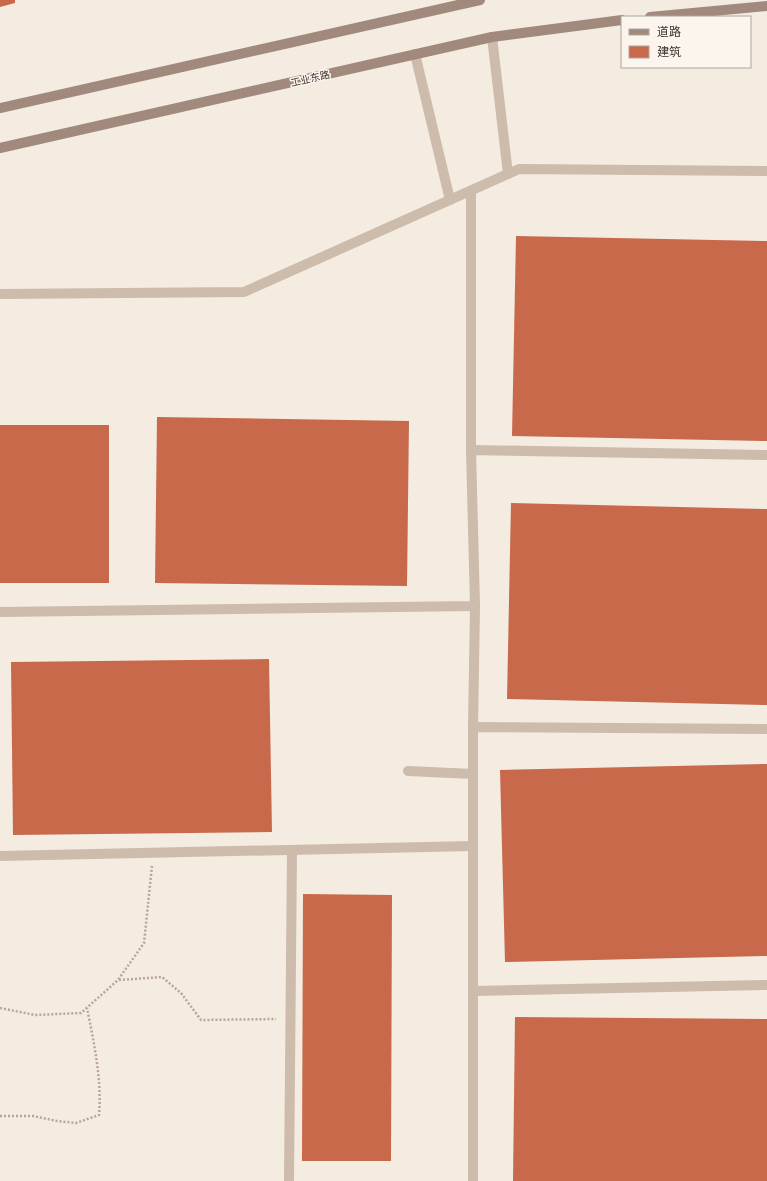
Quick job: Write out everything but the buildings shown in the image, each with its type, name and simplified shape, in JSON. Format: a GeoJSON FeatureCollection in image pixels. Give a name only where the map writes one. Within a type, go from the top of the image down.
{"type":"FeatureCollection","features":[{"type":"Feature","properties":{"kind":"main road"},"geometry":{"type":"LineString","coordinates":[[0,108],[480,0]]}},
{"type":"Feature","properties":{"kind":"main road"},"geometry":{"type":"LineString","coordinates":[[661,16],[767,6]]}},
{"type":"Feature","properties":{"kind":"main road","name":"工业东路"},"geometry":{"type":"LineString","coordinates":[[0,148],[492,37],[621,20]]}},
{"type":"Feature","properties":{"kind":"street"},"geometry":{"type":"LineString","coordinates":[[492,37],[508,174]]}},
{"type":"Feature","properties":{"kind":"street"},"geometry":{"type":"LineString","coordinates":[[415,54],[450,200]]}},
{"type":"Feature","properties":{"kind":"street"},"geometry":{"type":"LineString","coordinates":[[0,294],[244,292],[519,169],[767,171]]}},
{"type":"Feature","properties":{"kind":"street"},"geometry":{"type":"LineString","coordinates":[[471,191],[471,450],[475,606],[473,727],[473,1181]]}},
{"type":"Feature","properties":{"kind":"street"},"geometry":{"type":"LineString","coordinates":[[471,450],[767,455]]}},
{"type":"Feature","properties":{"kind":"street"},"geometry":{"type":"LineString","coordinates":[[0,612],[475,606]]}},
{"type":"Feature","properties":{"kind":"street"},"geometry":{"type":"LineString","coordinates":[[473,727],[767,729]]}},
{"type":"Feature","properties":{"kind":"street"},"geometry":{"type":"LineString","coordinates":[[408,772],[473,774]]}},
{"type":"Feature","properties":{"kind":"street"},"geometry":{"type":"LineString","coordinates":[[0,856],[473,846]]}},
{"type":"Feature","properties":{"kind":"street"},"geometry":{"type":"LineString","coordinates":[[289,1181],[292,850]]}},
{"type":"Feature","properties":{"kind":"street"},"geometry":{"type":"LineString","coordinates":[[473,991],[767,985]]}},
{"type":"Feature","properties":{"kind":"path"},"geometry":{"type":"LineString","coordinates":[[0,1008],[35,1015],[81,1013],[118,980],[144,943],[154,852]]}},
{"type":"Feature","properties":{"kind":"path"},"geometry":{"type":"LineString","coordinates":[[118,980],[162,977],[181,993],[201,1020],[291,1019]]}},
{"type":"Feature","properties":{"kind":"path"},"geometry":{"type":"LineString","coordinates":[[0,1116],[33,1116],[76,1123],[99,1115],[100,1100],[94,1044],[86,1008]]}}]}
